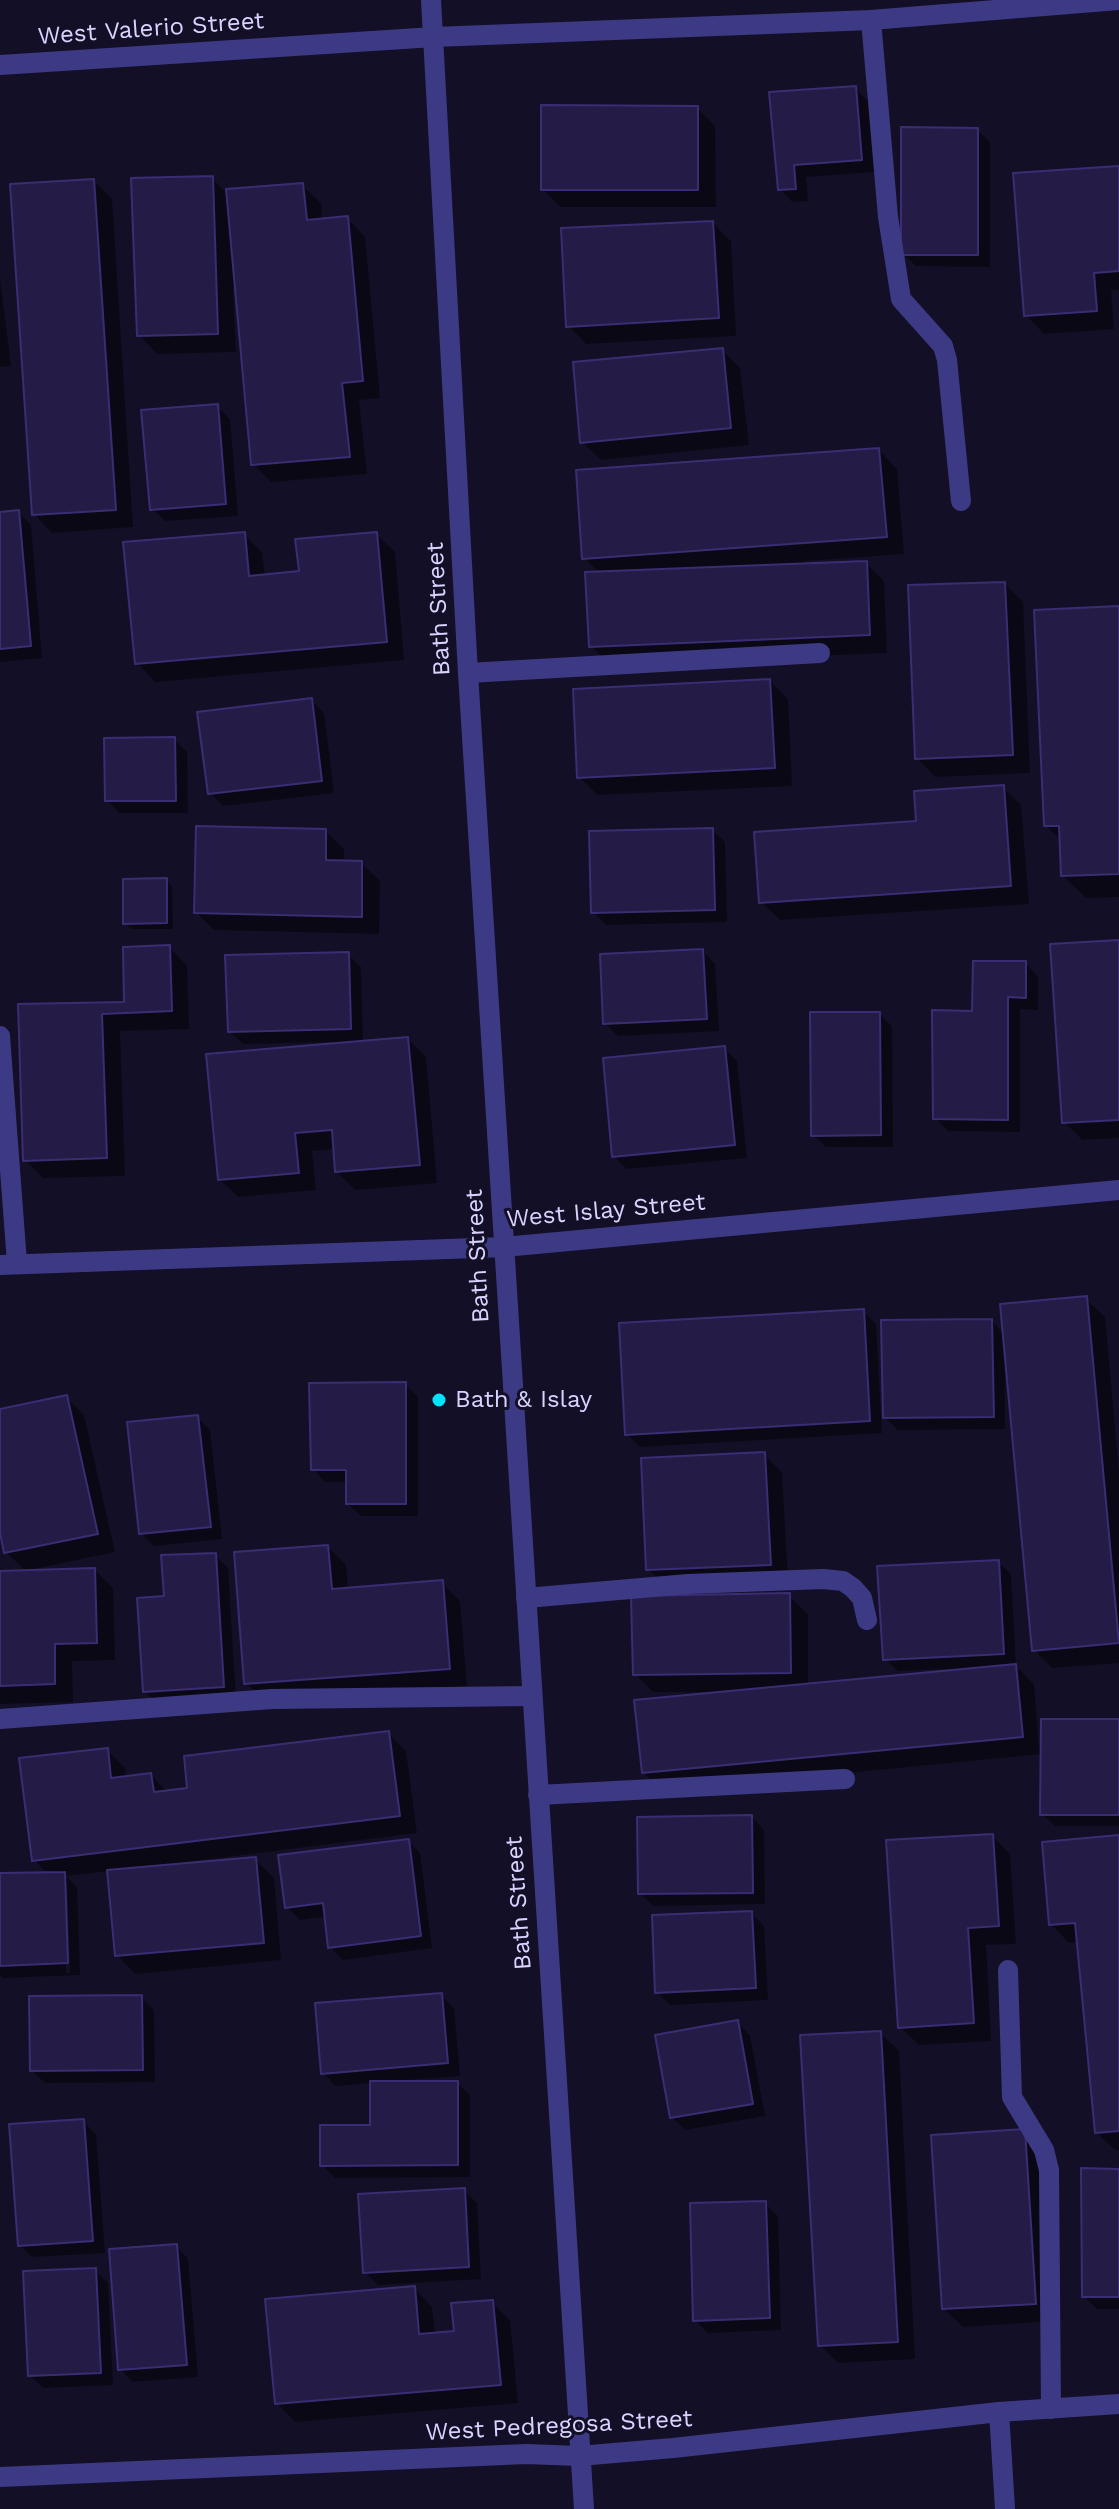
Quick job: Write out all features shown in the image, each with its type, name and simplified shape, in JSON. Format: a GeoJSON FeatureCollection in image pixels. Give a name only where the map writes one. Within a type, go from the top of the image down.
{"type":"FeatureCollection","features":[{"type":"Feature","properties":{"kind":"street","name":"Bath Street"},"geometry":{"type":"LineString","coordinates":[[431,0],[468,673],[584,2509]]}},
{"type":"Feature","properties":{"kind":"street","name":"West Valerio Street"},"geometry":{"type":"LineString","coordinates":[[0,65],[434,37],[871,20],[1119,0]]}},
{"type":"Feature","properties":{"kind":"street"},"geometry":{"type":"LineString","coordinates":[[871,20],[888,217],[901,299],[943,346],[961,501]]}},
{"type":"Feature","properties":{"kind":"street"},"geometry":{"type":"LineString","coordinates":[[468,673],[820,653]]}},
{"type":"Feature","properties":{"kind":"street"},"geometry":{"type":"LineString","coordinates":[[0,1036],[9,1264]]}},
{"type":"Feature","properties":{"kind":"street","name":"West Islay Street"},"geometry":{"type":"LineString","coordinates":[[9,1264],[504,1247],[1119,1190]]}},
{"type":"Feature","properties":{"kind":"street"},"geometry":{"type":"LineString","coordinates":[[526,1598],[688,1584],[823,1579],[843,1581],[853,1588],[862,1598],[867,1620]]}},
{"type":"Feature","properties":{"kind":"street"},"geometry":{"type":"LineString","coordinates":[[0,1719],[272,1699],[532,1696]]}},
{"type":"Feature","properties":{"kind":"street"},"geometry":{"type":"LineString","coordinates":[[538,1795],[845,1779]]}},
{"type":"Feature","properties":{"kind":"street"},"geometry":{"type":"LineString","coordinates":[[1008,1970],[1012,2097],[1044,2150],[1049,2170],[1051,2409]]}},
{"type":"Feature","properties":{"kind":"street","name":"West Pedregosa Street"},"geometry":{"type":"LineString","coordinates":[[0,2477],[526,2454],[579,2456],[999,2412],[1119,2404]]}},
{"type":"Feature","properties":{"kind":"street"},"geometry":{"type":"LineString","coordinates":[[999,2412],[1005,2509]]}},
{"type":"Feature","properties":{"kind":"building"},"geometry":{"type":"Polygon","coordinates":[[[856,86],[862,160],[794,165],[796,189],[778,190],[769,92],[856,86]]]}},
{"type":"Feature","properties":{"kind":"building"},"geometry":{"type":"Polygon","coordinates":[[[541,105],[698,106],[698,190],[541,190],[541,105]]]}},
{"type":"Feature","properties":{"kind":"building"},"geometry":{"type":"Polygon","coordinates":[[[901,127],[978,128],[978,255],[901,255],[901,127]]]}},
{"type":"Feature","properties":{"kind":"building"},"geometry":{"type":"Polygon","coordinates":[[[1119,166],[1119,271],[1094,273],[1097,311],[1024,316],[1013,173],[1119,166]]]}},
{"type":"Feature","properties":{"kind":"building"},"geometry":{"type":"Polygon","coordinates":[[[213,176],[218,334],[137,336],[131,178],[213,176]]]}},
{"type":"Feature","properties":{"kind":"building"},"geometry":{"type":"Polygon","coordinates":[[[94,179],[116,510],[32,515],[10,184],[94,179]]]}},
{"type":"Feature","properties":{"kind":"building"},"geometry":{"type":"Polygon","coordinates":[[[303,183],[307,220],[348,216],[363,381],[342,383],[350,457],[251,465],[226,189],[303,183]]]}},
{"type":"Feature","properties":{"kind":"building"},"geometry":{"type":"Polygon","coordinates":[[[713,221],[719,318],[566,327],[561,228],[713,221]]]}},
{"type":"Feature","properties":{"kind":"building"},"geometry":{"type":"Polygon","coordinates":[[[723,348],[731,428],[580,443],[573,362],[723,348]]]}},
{"type":"Feature","properties":{"kind":"building"},"geometry":{"type":"Polygon","coordinates":[[[218,404],[226,504],[150,510],[141,410],[218,404]]]}},
{"type":"Feature","properties":{"kind":"building"},"geometry":{"type":"Polygon","coordinates":[[[879,448],[887,537],[582,559],[576,470],[879,448]]]}},
{"type":"Feature","properties":{"kind":"building"},"geometry":{"type":"Polygon","coordinates":[[[19,510],[31,646],[0,649],[0,512],[19,510]]]}},
{"type":"Feature","properties":{"kind":"building"},"geometry":{"type":"Polygon","coordinates":[[[245,532],[249,576],[299,571],[295,539],[377,532],[387,642],[135,664],[123,542],[245,532]]]}},
{"type":"Feature","properties":{"kind":"building"},"geometry":{"type":"Polygon","coordinates":[[[867,561],[870,635],[589,647],[585,572],[867,561]]]}},
{"type":"Feature","properties":{"kind":"building"},"geometry":{"type":"Polygon","coordinates":[[[1005,582],[1013,755],[915,759],[908,585],[1005,582]]]}},
{"type":"Feature","properties":{"kind":"building"},"geometry":{"type":"Polygon","coordinates":[[[1119,606],[1119,874],[1061,876],[1059,826],[1044,826],[1034,610],[1119,606]]]}},
{"type":"Feature","properties":{"kind":"building"},"geometry":{"type":"Polygon","coordinates":[[[770,679],[775,768],[577,778],[573,689],[770,679]]]}},
{"type":"Feature","properties":{"kind":"building"},"geometry":{"type":"Polygon","coordinates":[[[312,698],[322,781],[208,794],[197,712],[312,698]]]}},
{"type":"Feature","properties":{"kind":"building"},"geometry":{"type":"Polygon","coordinates":[[[175,737],[176,801],[105,801],[104,738],[175,737]]]}},
{"type":"Feature","properties":{"kind":"building"},"geometry":{"type":"Polygon","coordinates":[[[1004,785],[1011,886],[759,903],[754,832],[916,821],[914,791],[1004,785]]]}},
{"type":"Feature","properties":{"kind":"building"},"geometry":{"type":"Polygon","coordinates":[[[196,826],[326,829],[326,860],[362,861],[362,917],[194,913],[196,826]]]}},
{"type":"Feature","properties":{"kind":"building"},"geometry":{"type":"Polygon","coordinates":[[[713,828],[715,910],[591,913],[589,831],[713,828]]]}},
{"type":"Feature","properties":{"kind":"building"},"geometry":{"type":"Polygon","coordinates":[[[167,878],[167,923],[123,924],[123,879],[167,878]]]}},
{"type":"Feature","properties":{"kind":"building"},"geometry":{"type":"Polygon","coordinates":[[[1119,940],[1119,1120],[1062,1123],[1050,944],[1119,940]]]}},
{"type":"Feature","properties":{"kind":"building"},"geometry":{"type":"Polygon","coordinates":[[[170,945],[172,1011],[102,1014],[107,1158],[23,1161],[18,1004],[124,1002],[123,947],[170,945]]]}},
{"type":"Feature","properties":{"kind":"building"},"geometry":{"type":"Polygon","coordinates":[[[703,949],[707,1019],[603,1024],[600,954],[703,949]]]}},
{"type":"Feature","properties":{"kind":"building"},"geometry":{"type":"Polygon","coordinates":[[[349,952],[351,1029],[228,1032],[225,955],[349,952]]]}},
{"type":"Feature","properties":{"kind":"building"},"geometry":{"type":"Polygon","coordinates":[[[973,961],[1026,961],[1026,998],[1008,997],[1008,1120],[933,1119],[932,1010],[972,1011],[973,961]]]}},
{"type":"Feature","properties":{"kind":"building"},"geometry":{"type":"Polygon","coordinates":[[[810,1012],[880,1012],[881,1135],[811,1136],[810,1012]]]}},
{"type":"Feature","properties":{"kind":"building"},"geometry":{"type":"Polygon","coordinates":[[[408,1037],[420,1165],[335,1172],[332,1130],[295,1133],[299,1173],[218,1180],[206,1054],[408,1037]]]}},
{"type":"Feature","properties":{"kind":"building"},"geometry":{"type":"Polygon","coordinates":[[[725,1046],[735,1145],[612,1157],[603,1058],[725,1046]]]}},
{"type":"Feature","properties":{"kind":"building"},"geometry":{"type":"Polygon","coordinates":[[[1087,1296],[1119,1643],[1032,1651],[1000,1304],[1087,1296]]]}},
{"type":"Feature","properties":{"kind":"building"},"geometry":{"type":"Polygon","coordinates":[[[864,1309],[870,1421],[625,1435],[619,1323],[864,1309]]]}},
{"type":"Feature","properties":{"kind":"building"},"geometry":{"type":"Polygon","coordinates":[[[992,1319],[994,1417],[883,1418],[881,1320],[992,1319]]]}},
{"type":"Feature","properties":{"kind":"building"},"geometry":{"type":"Polygon","coordinates":[[[406,1382],[406,1504],[346,1504],[346,1470],[311,1470],[309,1383],[406,1382]]]}},
{"type":"Feature","properties":{"kind":"building"},"geometry":{"type":"Polygon","coordinates":[[[67,1395],[98,1534],[4,1553],[0,1533],[0,1409],[67,1395]]]}},
{"type":"Feature","properties":{"kind":"building"},"geometry":{"type":"Polygon","coordinates":[[[198,1415],[211,1527],[139,1534],[127,1422],[198,1415]]]}},
{"type":"Feature","properties":{"kind":"building"},"geometry":{"type":"Polygon","coordinates":[[[765,1452],[771,1565],[646,1570],[641,1458],[765,1452]]]}},
{"type":"Feature","properties":{"kind":"building"},"geometry":{"type":"Polygon","coordinates":[[[328,1545],[332,1589],[443,1580],[450,1669],[244,1684],[234,1552],[328,1545]]]}},
{"type":"Feature","properties":{"kind":"building"},"geometry":{"type":"Polygon","coordinates":[[[216,1553],[224,1687],[143,1692],[137,1598],[164,1596],[161,1555],[216,1553]]]}},
{"type":"Feature","properties":{"kind":"building"},"geometry":{"type":"Polygon","coordinates":[[[999,1560],[1004,1654],[883,1660],[877,1566],[999,1560]]]}},
{"type":"Feature","properties":{"kind":"building"},"geometry":{"type":"Polygon","coordinates":[[[95,1568],[97,1643],[55,1644],[55,1684],[0,1686],[0,1571],[95,1568]]]}},
{"type":"Feature","properties":{"kind":"building"},"geometry":{"type":"Polygon","coordinates":[[[790,1593],[791,1673],[633,1675],[631,1596],[790,1593]]]}},
{"type":"Feature","properties":{"kind":"building"},"geometry":{"type":"Polygon","coordinates":[[[1016,1664],[1023,1737],[642,1773],[634,1700],[1016,1664]]]}},
{"type":"Feature","properties":{"kind":"building"},"geometry":{"type":"Polygon","coordinates":[[[1041,1719],[1119,1719],[1119,1815],[1040,1815],[1041,1719]]]}},
{"type":"Feature","properties":{"kind":"building"},"geometry":{"type":"Polygon","coordinates":[[[389,1731],[400,1816],[32,1861],[19,1758],[108,1748],[111,1778],[151,1773],[154,1792],[187,1788],[184,1756],[389,1731]]]}},
{"type":"Feature","properties":{"kind":"building"},"geometry":{"type":"Polygon","coordinates":[[[752,1815],[753,1893],[638,1894],[637,1817],[752,1815]]]}},
{"type":"Feature","properties":{"kind":"building"},"geometry":{"type":"Polygon","coordinates":[[[993,1834],[999,1926],[968,1928],[974,2023],[898,2028],[886,1840],[993,1834]]]}},
{"type":"Feature","properties":{"kind":"building"},"geometry":{"type":"Polygon","coordinates":[[[1119,1835],[1119,2131],[1095,2133],[1075,1923],[1049,1925],[1042,1842],[1119,1835]]]}},
{"type":"Feature","properties":{"kind":"building"},"geometry":{"type":"Polygon","coordinates":[[[409,1839],[421,1936],[328,1948],[323,1903],[285,1908],[278,1855],[409,1839]]]}},
{"type":"Feature","properties":{"kind":"building"},"geometry":{"type":"Polygon","coordinates":[[[256,1857],[264,1943],[115,1956],[107,1870],[256,1857]]]}},
{"type":"Feature","properties":{"kind":"building"},"geometry":{"type":"Polygon","coordinates":[[[65,1872],[68,1963],[0,1966],[0,1873],[65,1872]]]}},
{"type":"Feature","properties":{"kind":"building"},"geometry":{"type":"Polygon","coordinates":[[[752,1911],[756,1988],[655,1993],[652,1915],[752,1911]]]}},
{"type":"Feature","properties":{"kind":"building"},"geometry":{"type":"Polygon","coordinates":[[[442,1993],[448,2063],[321,2074],[315,2003],[442,1993]]]}},
{"type":"Feature","properties":{"kind":"building"},"geometry":{"type":"Polygon","coordinates":[[[142,1995],[143,2070],[30,2071],[29,1996],[142,1995]]]}},
{"type":"Feature","properties":{"kind":"building"},"geometry":{"type":"Polygon","coordinates":[[[738,2020],[753,2104],[670,2118],[655,2035],[738,2020]]]}},
{"type":"Feature","properties":{"kind":"building"},"geometry":{"type":"Polygon","coordinates":[[[881,2031],[898,2342],[818,2346],[800,2035],[881,2031]]]}},
{"type":"Feature","properties":{"kind":"building"},"geometry":{"type":"Polygon","coordinates":[[[370,2081],[458,2081],[458,2165],[320,2166],[320,2125],[370,2125],[370,2081]]]}},
{"type":"Feature","properties":{"kind":"building"},"geometry":{"type":"Polygon","coordinates":[[[84,2119],[93,2241],[18,2246],[9,2124],[84,2119]]]}},
{"type":"Feature","properties":{"kind":"building"},"geometry":{"type":"Polygon","coordinates":[[[1025,2129],[1036,2304],[942,2309],[931,2135],[1025,2129]]]}},
{"type":"Feature","properties":{"kind":"building"},"geometry":{"type":"Polygon","coordinates":[[[1081,2168],[1119,2169],[1119,2297],[1082,2297],[1081,2168]]]}},
{"type":"Feature","properties":{"kind":"building"},"geometry":{"type":"Polygon","coordinates":[[[465,2188],[469,2267],[363,2273],[358,2194],[465,2188]]]}},
{"type":"Feature","properties":{"kind":"building"},"geometry":{"type":"Polygon","coordinates":[[[766,2201],[770,2318],[693,2321],[690,2203],[766,2201]]]}},
{"type":"Feature","properties":{"kind":"building"},"geometry":{"type":"Polygon","coordinates":[[[177,2244],[187,2365],[118,2370],[109,2249],[177,2244]]]}},
{"type":"Feature","properties":{"kind":"building"},"geometry":{"type":"Polygon","coordinates":[[[96,2268],[101,2373],[28,2376],[23,2271],[96,2268]]]}},
{"type":"Feature","properties":{"kind":"building"},"geometry":{"type":"Polygon","coordinates":[[[415,2286],[419,2334],[454,2331],[451,2303],[493,2300],[501,2385],[275,2404],[265,2299],[415,2286]]]}},
{"type":"Feature","properties":{"kind":"place","name":"Bath & Islay"},"geometry":{"type":"Point","coordinates":[439,1400]}}]}
